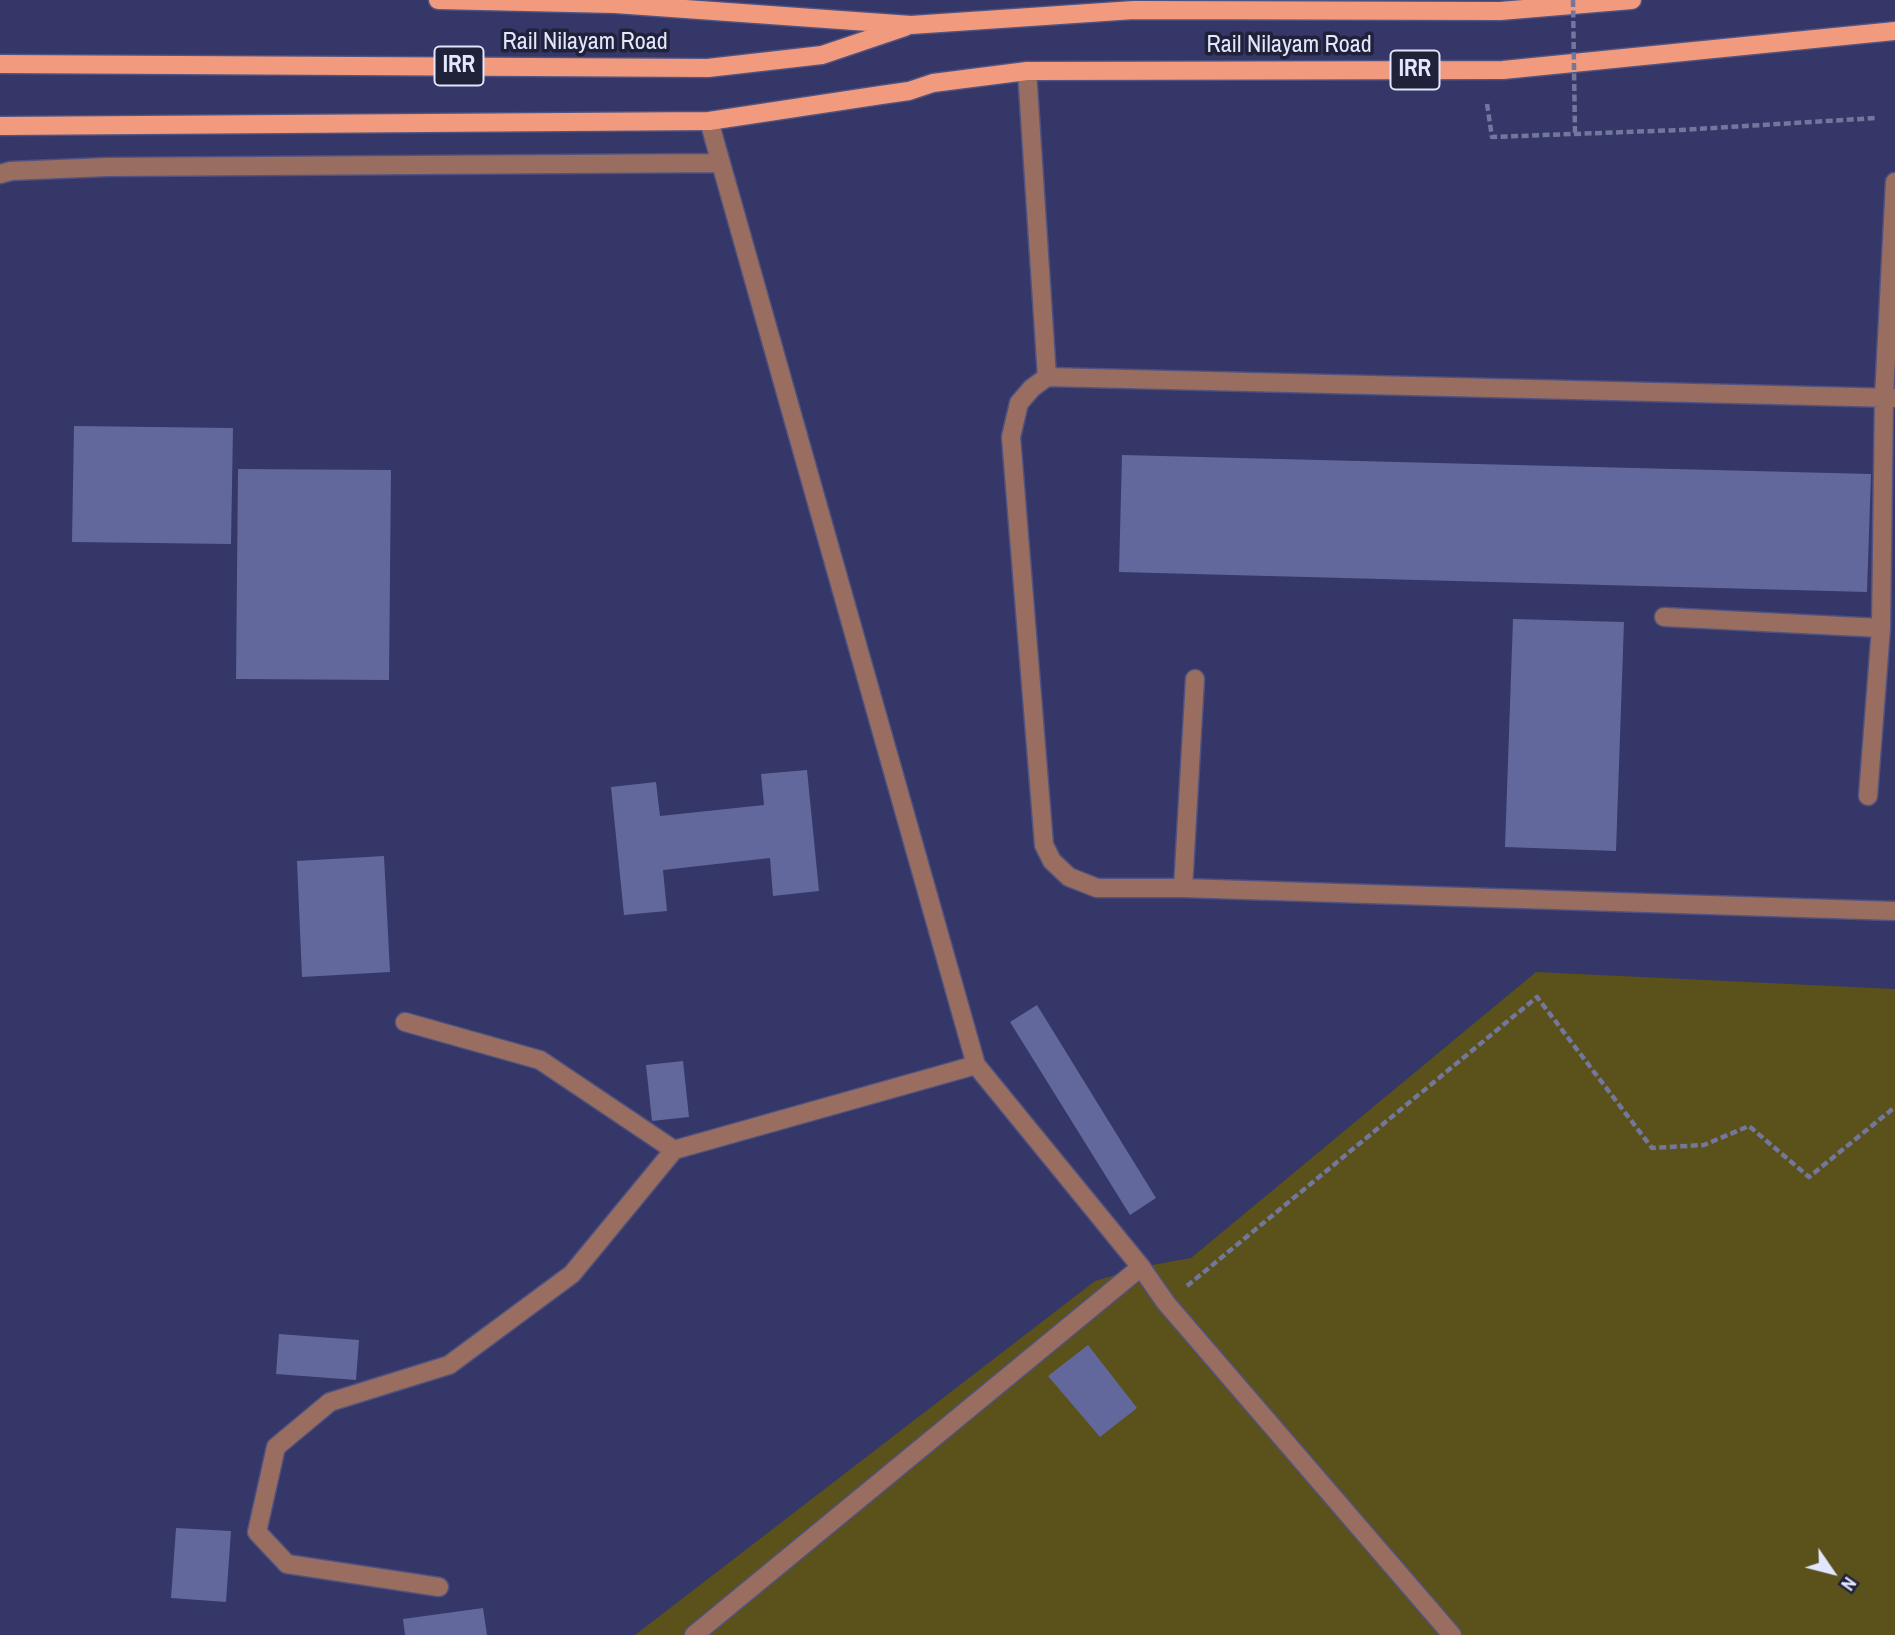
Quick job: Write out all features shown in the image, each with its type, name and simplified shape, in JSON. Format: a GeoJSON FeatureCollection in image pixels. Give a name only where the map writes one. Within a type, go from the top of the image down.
{"type":"FeatureCollection","features":[{"type":"Feature","properties":{"kind":"main road","name":"Rail Nilayam Road"},"geometry":{"type":"LineString","coordinates":[[438,0],[615,2],[911,25],[1134,5],[1500,11],[1632,0]]}},
{"type":"Feature","properties":{"kind":"main road","name":"Rail Nilayam Road"},"geometry":{"type":"LineString","coordinates":[[0,64],[708,68],[822,55],[911,25]]}},
{"type":"Feature","properties":{"kind":"main road","name":"Rail Nilayam Road"},"geometry":{"type":"LineString","coordinates":[[0,126],[709,121],[881,95],[933,83],[1027,71],[1503,70],[1895,31]]}},
{"type":"Feature","properties":{"kind":"street"},"geometry":{"type":"LineString","coordinates":[[1027,71],[1047,377]]}},
{"type":"Feature","properties":{"kind":"street"},"geometry":{"type":"LineString","coordinates":[[709,121],[976,1065],[1141,1267],[1166,1303],[1445,1632]]}},
{"type":"Feature","properties":{"kind":"street"},"geometry":{"type":"LineString","coordinates":[[0,174],[11,171],[107,167],[721,163]]}},
{"type":"Feature","properties":{"kind":"street"},"geometry":{"type":"LineString","coordinates":[[1868,796],[1881,628],[1895,182]]}},
{"type":"Feature","properties":{"kind":"street"},"geometry":{"type":"LineString","coordinates":[[1890,398],[1047,377],[1032,388],[1019,403],[1011,437],[1044,845],[1052,861],[1069,877],[1097,888],[1183,888],[1895,911]]}},
{"type":"Feature","properties":{"kind":"street"},"geometry":{"type":"LineString","coordinates":[[1664,617],[1881,628]]}},
{"type":"Feature","properties":{"kind":"street"},"geometry":{"type":"LineString","coordinates":[[1183,888],[1195,679]]}},
{"type":"Feature","properties":{"kind":"street"},"geometry":{"type":"LineString","coordinates":[[405,1022],[540,1060],[674,1150]]}},
{"type":"Feature","properties":{"kind":"street"},"geometry":{"type":"LineString","coordinates":[[439,1587],[287,1564],[257,1532],[276,1447],[330,1402],[449,1365],[572,1274],[674,1150],[976,1065]]}},
{"type":"Feature","properties":{"kind":"street"},"geometry":{"type":"LineString","coordinates":[[694,1635],[1141,1267]]}},
{"type":"Feature","properties":{"kind":"path"},"geometry":{"type":"LineString","coordinates":[[1573,0],[1575,134]]}},
{"type":"Feature","properties":{"kind":"path"},"geometry":{"type":"LineString","coordinates":[[1487,104],[1492,137],[1875,118]]}},
{"type":"Feature","properties":{"kind":"path"},"geometry":{"type":"LineString","coordinates":[[1194,1280],[1536,997],[1652,1148],[1704,1145],[1749,1126],[1809,1177],[1895,1107]]}},
{"type":"Feature","properties":{"kind":"shaded area"},"geometry":{"type":"Polygon","coordinates":[[[1536,972],[1895,989],[1895,1635],[635,1635],[1095,1281],[1141,1267],[1191,1258],[1536,972]]]}},
{"type":"Feature","properties":{"kind":"building"},"geometry":{"type":"Polygon","coordinates":[[[74,426],[233,428],[231,544],[72,542],[74,426]]]}},
{"type":"Feature","properties":{"kind":"building"},"geometry":{"type":"Polygon","coordinates":[[[1122,455],[1871,474],[1867,592],[1119,572],[1122,455]]]}},
{"type":"Feature","properties":{"kind":"building"},"geometry":{"type":"Polygon","coordinates":[[[238,469],[391,470],[389,680],[236,679],[238,469]]]}},
{"type":"Feature","properties":{"kind":"building"},"geometry":{"type":"Polygon","coordinates":[[[1513,619],[1624,622],[1616,851],[1505,847],[1513,619]]]}},
{"type":"Feature","properties":{"kind":"building"},"geometry":{"type":"Polygon","coordinates":[[[807,770],[819,891],[773,896],[770,858],[663,870],[667,911],[624,915],[611,787],[656,782],[660,816],[764,805],[761,774],[807,770]]]}},
{"type":"Feature","properties":{"kind":"building"},"geometry":{"type":"Polygon","coordinates":[[[384,856],[390,972],[302,977],[297,861],[384,856]]]}},
{"type":"Feature","properties":{"kind":"building"},"geometry":{"type":"Polygon","coordinates":[[[1037,1005],[1156,1198],[1130,1215],[1010,1022],[1037,1005]]]}},
{"type":"Feature","properties":{"kind":"building"},"geometry":{"type":"Polygon","coordinates":[[[683,1061],[689,1117],[652,1121],[646,1065],[683,1061]]]}},
{"type":"Feature","properties":{"kind":"building"},"geometry":{"type":"Polygon","coordinates":[[[279,1334],[359,1340],[356,1380],[276,1374],[279,1334]]]}},
{"type":"Feature","properties":{"kind":"building"},"geometry":{"type":"Polygon","coordinates":[[[1088,1345],[1137,1408],[1100,1437],[1048,1376],[1088,1345]]]}},
{"type":"Feature","properties":{"kind":"building"},"geometry":{"type":"Polygon","coordinates":[[[176,1528],[231,1531],[226,1602],[171,1598],[176,1528]]]}},
{"type":"Feature","properties":{"kind":"building"},"geometry":{"type":"Polygon","coordinates":[[[483,1608],[487,1635],[405,1635],[403,1619],[483,1608]]]}}]}
